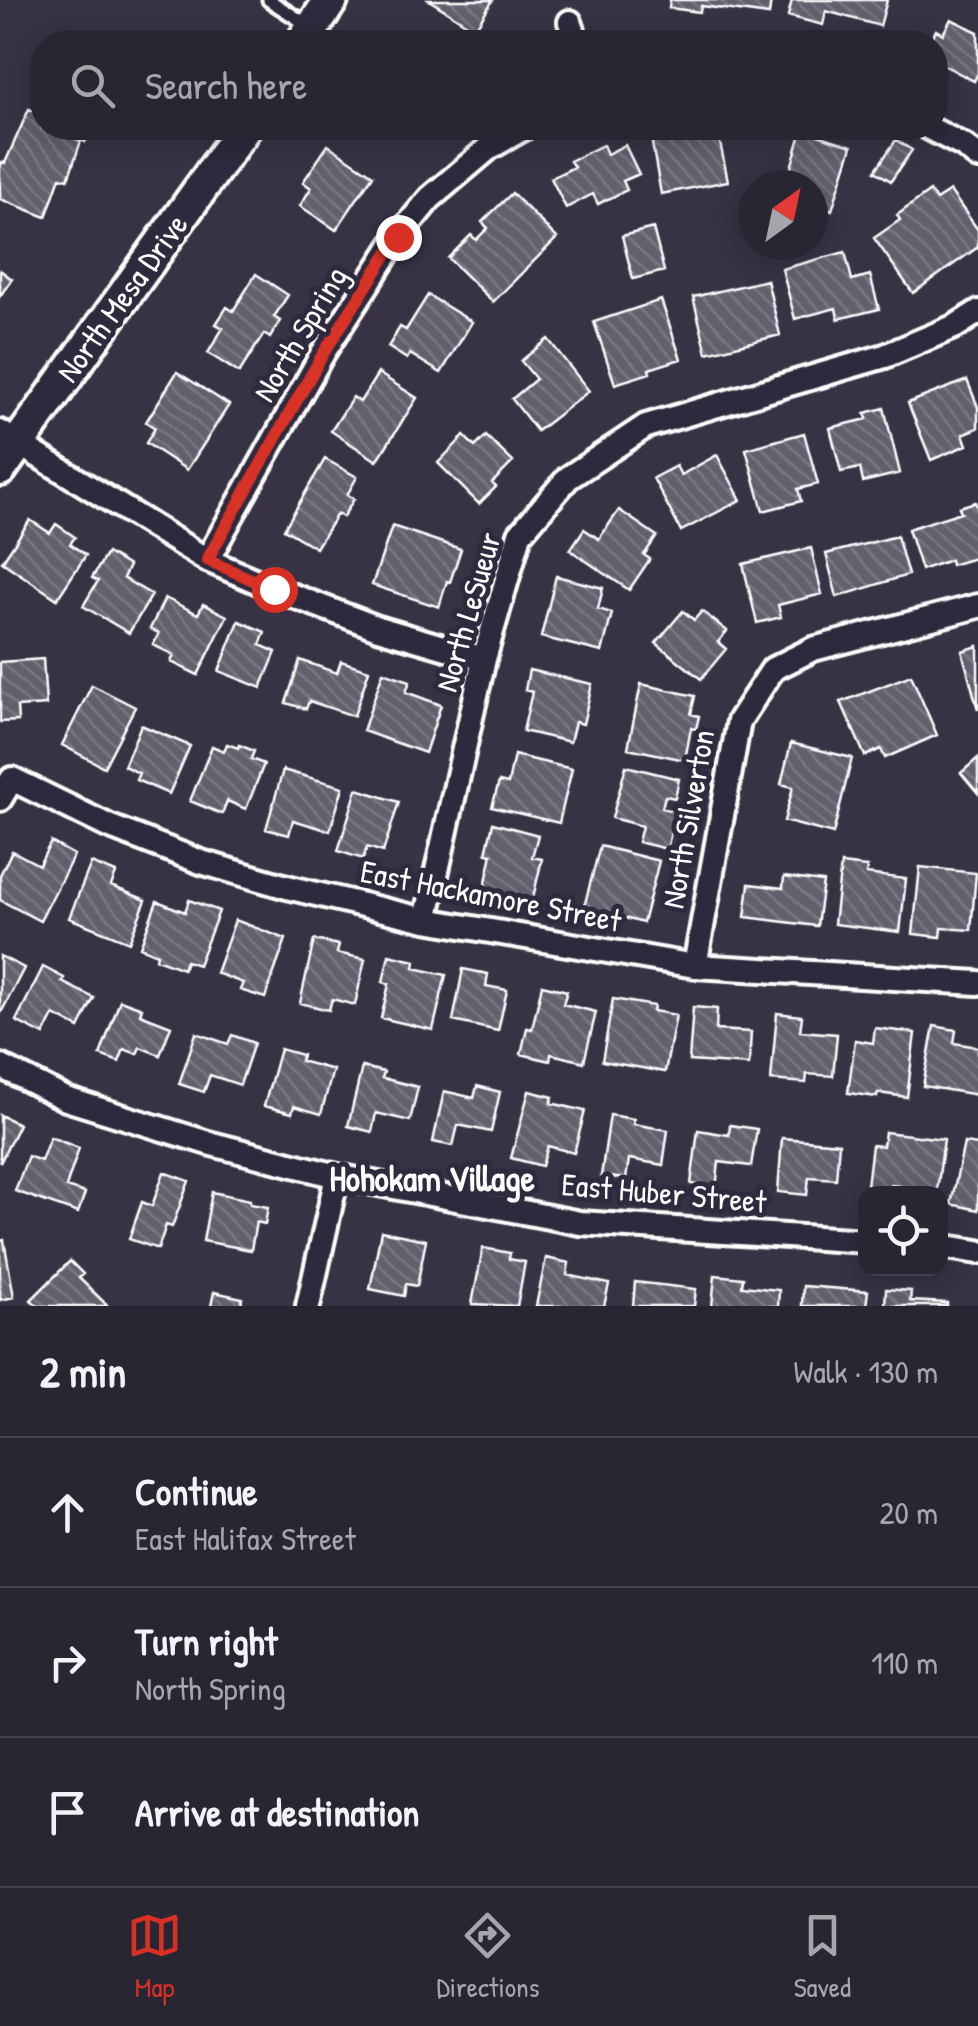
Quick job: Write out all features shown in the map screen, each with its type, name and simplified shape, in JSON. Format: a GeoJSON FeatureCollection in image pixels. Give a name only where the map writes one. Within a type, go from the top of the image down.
{"type":"FeatureCollection","features":[{"type":"Feature","properties":{"kind":"main road"},"geometry":{"type":"LineString","coordinates":[[311,30],[332,0]]}},
{"type":"Feature","properties":{"kind":"main road","name":"North Mesa Drive"},"geometry":{"type":"LineString","coordinates":[[6,448],[235,140]]}},
{"type":"Feature","properties":{"kind":"street"},"geometry":{"type":"LineString","coordinates":[[948,138],[978,157]]}},
{"type":"Feature","properties":{"kind":"street","name":"North Spring"},"geometry":{"type":"LineString","coordinates":[[207,560],[323,354],[398,237],[430,198],[503,140]]}},
{"type":"Feature","properties":{"kind":"street","name":"North LeSueur"},"geometry":{"type":"LineString","coordinates":[[426,920],[484,659],[520,534],[568,478],[646,426],[885,356],[956,326],[978,312]]}},
{"type":"Feature","properties":{"kind":"street"},"geometry":{"type":"LineString","coordinates":[[6,448],[207,560],[378,628],[484,659]]}},
{"type":"Feature","properties":{"kind":"street","name":"North Silverton"},"geometry":{"type":"LineString","coordinates":[[694,966],[739,721],[773,668],[813,649],[978,606]]}},
{"type":"Feature","properties":{"kind":"street","name":"East Hackamore Street"},"geometry":{"type":"LineString","coordinates":[[6,789],[201,862],[426,920],[694,966],[978,982]]}},
{"type":"Feature","properties":{"kind":"street","name":"East Huber Street"},"geometry":{"type":"LineString","coordinates":[[0,1066],[66,1098],[208,1143],[337,1176],[580,1223],[858,1240]]}},
{"type":"Feature","properties":{"kind":"street"},"geometry":{"type":"LineString","coordinates":[[308,1306],[337,1176]]}},
{"type":"Feature","properties":{"kind":"street"},"geometry":{"type":"LineString","coordinates":[[948,1247],[978,1252]]}},
{"type":"Feature","properties":{"kind":"lane"},"geometry":{"type":"LineString","coordinates":[[269,0],[302,30]]}},
{"type":"Feature","properties":{"kind":"building"},"geometry":{"type":"Polygon","coordinates":[[[429,0],[493,0],[475,29],[429,0]]]}},
{"type":"Feature","properties":{"kind":"building"},"geometry":{"type":"Polygon","coordinates":[[[670,0],[771,0],[769,15],[701,6],[700,12],[669,8],[670,0]]]}},
{"type":"Feature","properties":{"kind":"building"},"geometry":{"type":"Polygon","coordinates":[[[792,0],[887,0],[880,26],[826,11],[823,25],[788,16],[792,0]]]}},
{"type":"Feature","properties":{"kind":"building"},"geometry":{"type":"Polygon","coordinates":[[[951,19],[978,32],[978,73],[974,81],[948,67],[945,30],[951,19]]]}},
{"type":"Feature","properties":{"kind":"building"},"geometry":{"type":"Polygon","coordinates":[[[29,109],[30,140],[81,141],[68,179],[60,177],[46,217],[0,199],[0,168],[29,109]]]}},
{"type":"Feature","properties":{"kind":"building"},"geometry":{"type":"Polygon","coordinates":[[[651,140],[719,140],[728,181],[661,194],[651,140]]]}},
{"type":"Feature","properties":{"kind":"building"},"geometry":{"type":"Polygon","coordinates":[[[799,140],[833,140],[852,146],[832,210],[828,209],[828,170],[790,170],[799,140]]]}},
{"type":"Feature","properties":{"kind":"building"},"geometry":{"type":"Polygon","coordinates":[[[896,140],[912,150],[891,181],[875,171],[896,140]]]}},
{"type":"Feature","properties":{"kind":"building"},"geometry":{"type":"Polygon","coordinates":[[[328,145],[373,175],[336,230],[300,206],[311,188],[303,182],[328,145]]]}},
{"type":"Feature","properties":{"kind":"building"},"geometry":{"type":"Polygon","coordinates":[[[603,145],[607,154],[625,145],[639,174],[623,181],[627,190],[598,204],[593,194],[566,208],[551,178],[574,167],[570,161],[603,145]]]}},
{"type":"Feature","properties":{"kind":"building"},"geometry":{"type":"Polygon","coordinates":[[[930,191],[936,200],[950,191],[978,230],[978,247],[913,293],[874,238],[930,191]]]}},
{"type":"Feature","properties":{"kind":"building"},"geometry":{"type":"Polygon","coordinates":[[[512,193],[557,238],[493,302],[448,258],[471,235],[476,240],[488,228],[482,222],[512,193]]]}},
{"type":"Feature","properties":{"kind":"building"},"geometry":{"type":"Polygon","coordinates":[[[653,228],[664,271],[633,279],[622,236],[653,228]]]}},
{"type":"Feature","properties":{"kind":"building"},"geometry":{"type":"Polygon","coordinates":[[[845,252],[852,280],[870,275],[879,309],[838,319],[836,308],[795,319],[782,269],[828,260],[828,257],[845,252]]]}},
{"type":"Feature","properties":{"kind":"building"},"geometry":{"type":"Polygon","coordinates":[[[0,270],[12,279],[0,296],[0,270]]]}},
{"type":"Feature","properties":{"kind":"building"},"geometry":{"type":"Polygon","coordinates":[[[256,274],[288,295],[274,317],[280,321],[270,338],[264,334],[239,373],[208,353],[223,328],[216,324],[227,307],[233,311],[256,274]]]}},
{"type":"Feature","properties":{"kind":"building"},"geometry":{"type":"Polygon","coordinates":[[[767,280],[780,335],[707,353],[693,297],[767,280]]]}},
{"type":"Feature","properties":{"kind":"building"},"geometry":{"type":"Polygon","coordinates":[[[428,295],[472,322],[441,373],[410,354],[407,359],[388,347],[400,327],[406,330],[428,295]]]}},
{"type":"Feature","properties":{"kind":"building"},"geometry":{"type":"Polygon","coordinates":[[[661,300],[681,359],[615,384],[594,322],[661,300]]]}},
{"type":"Feature","properties":{"kind":"building"},"geometry":{"type":"Polygon","coordinates":[[[548,339],[589,391],[537,431],[512,399],[536,379],[521,361],[548,339]]]}},
{"type":"Feature","properties":{"kind":"building"},"geometry":{"type":"Polygon","coordinates":[[[177,372],[229,405],[187,470],[146,443],[155,428],[146,422],[177,372]]]}},
{"type":"Feature","properties":{"kind":"building"},"geometry":{"type":"Polygon","coordinates":[[[378,373],[417,398],[377,461],[331,431],[353,397],[360,402],[378,373]]]}},
{"type":"Feature","properties":{"kind":"building"},"geometry":{"type":"Polygon","coordinates":[[[967,380],[978,407],[978,428],[963,434],[967,445],[931,460],[908,403],[967,380]]]}},
{"type":"Feature","properties":{"kind":"building"},"geometry":{"type":"Polygon","coordinates":[[[884,408],[900,473],[863,482],[860,468],[841,472],[830,428],[867,419],[865,413],[884,408]]]}},
{"type":"Feature","properties":{"kind":"building"},"geometry":{"type":"Polygon","coordinates":[[[804,433],[818,484],[798,489],[801,501],[763,511],[746,449],[804,433]]]}},
{"type":"Feature","properties":{"kind":"building"},"geometry":{"type":"Polygon","coordinates":[[[464,436],[475,447],[486,436],[513,462],[492,483],[496,487],[479,504],[438,463],[464,436]]]}},
{"type":"Feature","properties":{"kind":"building"},"geometry":{"type":"Polygon","coordinates":[[[717,455],[741,500],[681,531],[653,478],[676,466],[681,475],[717,455]]]}},
{"type":"Feature","properties":{"kind":"building"},"geometry":{"type":"Polygon","coordinates":[[[325,459],[357,477],[347,495],[354,499],[343,517],[337,514],[316,548],[284,529],[325,459]]]}},
{"type":"Feature","properties":{"kind":"building"},"geometry":{"type":"Polygon","coordinates":[[[975,502],[978,557],[951,565],[950,560],[921,570],[908,529],[961,512],[959,507],[975,502]]]}},
{"type":"Feature","properties":{"kind":"building"},"geometry":{"type":"Polygon","coordinates":[[[619,510],[657,536],[644,555],[650,559],[629,590],[570,550],[584,529],[599,539],[619,510]]]}},
{"type":"Feature","properties":{"kind":"building"},"geometry":{"type":"Polygon","coordinates":[[[30,520],[50,533],[56,524],[75,537],[70,544],[86,555],[57,599],[2,562],[30,520]]]}},
{"type":"Feature","properties":{"kind":"building"},"geometry":{"type":"Polygon","coordinates":[[[392,526],[461,549],[439,607],[372,585],[392,526]]]}},
{"type":"Feature","properties":{"kind":"building"},"geometry":{"type":"Polygon","coordinates":[[[897,536],[908,575],[837,597],[826,554],[897,536]]]}},
{"type":"Feature","properties":{"kind":"building"},"geometry":{"type":"Polygon","coordinates":[[[811,548],[822,594],[778,605],[781,617],[757,623],[743,564],[811,548]]]}},
{"type":"Feature","properties":{"kind":"building"},"geometry":{"type":"Polygon","coordinates":[[[107,553],[129,566],[123,578],[152,595],[129,633],[83,606],[98,581],[92,578],[107,553]]]}},
{"type":"Feature","properties":{"kind":"building"},"geometry":{"type":"Polygon","coordinates":[[[556,576],[603,588],[598,609],[612,613],[602,652],[541,637],[556,576]]]}},
{"type":"Feature","properties":{"kind":"building"},"geometry":{"type":"Polygon","coordinates":[[[165,598],[198,614],[203,604],[227,616],[198,675],[171,662],[174,655],[153,645],[159,633],[150,629],[165,598]]]}},
{"type":"Feature","properties":{"kind":"building"},"geometry":{"type":"Polygon","coordinates":[[[683,611],[694,620],[702,611],[727,631],[718,642],[726,649],[701,679],[656,643],[683,611]]]}},
{"type":"Feature","properties":{"kind":"building"},"geometry":{"type":"Polygon","coordinates":[[[239,621],[265,632],[260,645],[276,652],[261,688],[219,671],[239,621]]]}},
{"type":"Feature","properties":{"kind":"building"},"geometry":{"type":"Polygon","coordinates":[[[978,646],[978,710],[962,651],[978,646]]]}},
{"type":"Feature","properties":{"kind":"building"},"geometry":{"type":"Polygon","coordinates":[[[43,659],[46,705],[17,707],[18,721],[0,722],[0,662],[43,659]]]}},
{"type":"Feature","properties":{"kind":"building"},"geometry":{"type":"Polygon","coordinates":[[[300,660],[337,673],[341,661],[369,670],[354,716],[309,701],[306,709],[286,703],[300,660]]]}},
{"type":"Feature","properties":{"kind":"building"},"geometry":{"type":"Polygon","coordinates":[[[529,670],[592,684],[583,724],[575,722],[570,742],[523,731],[532,692],[525,690],[529,670]]]}},
{"type":"Feature","properties":{"kind":"building"},"geometry":{"type":"Polygon","coordinates":[[[383,672],[410,681],[406,692],[441,705],[425,753],[363,731],[383,672]]]}},
{"type":"Feature","properties":{"kind":"building"},"geometry":{"type":"Polygon","coordinates":[[[911,675],[937,735],[885,758],[881,749],[865,756],[841,702],[911,675]]]}},
{"type":"Feature","properties":{"kind":"building"},"geometry":{"type":"Polygon","coordinates":[[[641,684],[695,696],[691,714],[699,716],[696,729],[691,728],[685,760],[628,748],[641,684]]]}},
{"type":"Feature","properties":{"kind":"building"},"geometry":{"type":"Polygon","coordinates":[[[92,685],[135,707],[104,767],[62,745],[92,685]]]}},
{"type":"Feature","properties":{"kind":"building"},"geometry":{"type":"Polygon","coordinates":[[[141,725],[190,746],[169,794],[136,780],[139,773],[124,766],[141,725]]]}},
{"type":"Feature","properties":{"kind":"building"},"geometry":{"type":"Polygon","coordinates":[[[791,743],[852,758],[833,834],[784,821],[793,787],[781,784],[791,743]]]}},
{"type":"Feature","properties":{"kind":"building"},"geometry":{"type":"Polygon","coordinates":[[[227,744],[254,751],[251,759],[264,764],[246,809],[227,801],[222,814],[190,801],[212,746],[224,751],[227,744]]]}},
{"type":"Feature","properties":{"kind":"building"},"geometry":{"type":"Polygon","coordinates":[[[514,755],[572,769],[559,823],[492,807],[499,782],[508,784],[514,755]]]}},
{"type":"Feature","properties":{"kind":"building"},"geometry":{"type":"Polygon","coordinates":[[[978,758],[978,793],[961,773],[978,758]]]}},
{"type":"Feature","properties":{"kind":"building"},"geometry":{"type":"Polygon","coordinates":[[[626,766],[679,779],[675,798],[665,796],[662,808],[676,812],[667,849],[638,842],[642,826],[612,818],[626,766]]]}},
{"type":"Feature","properties":{"kind":"building"},"geometry":{"type":"Polygon","coordinates":[[[283,770],[343,787],[330,831],[293,820],[289,835],[266,829],[283,770]]]}},
{"type":"Feature","properties":{"kind":"building"},"geometry":{"type":"Polygon","coordinates":[[[357,789],[399,802],[383,852],[367,847],[363,859],[338,851],[357,789]]]}},
{"type":"Feature","properties":{"kind":"building"},"geometry":{"type":"Polygon","coordinates":[[[493,823],[538,835],[532,857],[542,859],[532,902],[484,891],[492,854],[486,853],[493,823]]]}},
{"type":"Feature","properties":{"kind":"building"},"geometry":{"type":"Polygon","coordinates":[[[51,842],[74,855],[40,921],[0,900],[0,875],[12,851],[39,865],[51,842]]]}},
{"type":"Feature","properties":{"kind":"building"},"geometry":{"type":"Polygon","coordinates":[[[600,846],[659,861],[643,923],[584,907],[600,846]]]}},
{"type":"Feature","properties":{"kind":"building"},"geometry":{"type":"Polygon","coordinates":[[[91,863],[116,873],[111,886],[146,900],[129,942],[69,918],[91,863]]]}},
{"type":"Feature","properties":{"kind":"building"},"geometry":{"type":"Polygon","coordinates":[[[841,864],[867,867],[866,874],[906,879],[900,932],[834,924],[841,864]]]}},
{"type":"Feature","properties":{"kind":"building"},"geometry":{"type":"Polygon","coordinates":[[[920,867],[976,873],[971,930],[942,928],[941,937],[913,934],[920,867]]]}},
{"type":"Feature","properties":{"kind":"building"},"geometry":{"type":"Polygon","coordinates":[[[784,877],[823,882],[817,926],[745,917],[749,884],[783,888],[784,877]]]}},
{"type":"Feature","properties":{"kind":"building"},"geometry":{"type":"Polygon","coordinates":[[[189,900],[219,911],[198,965],[186,961],[183,969],[156,959],[157,954],[140,947],[157,901],[185,912],[189,900]]]}},
{"type":"Feature","properties":{"kind":"building"},"geometry":{"type":"Polygon","coordinates":[[[235,920],[286,939],[265,998],[240,990],[243,983],[216,973],[235,920]]]}},
{"type":"Feature","properties":{"kind":"building"},"geometry":{"type":"Polygon","coordinates":[[[314,940],[339,945],[337,953],[365,959],[355,1005],[332,999],[329,1010],[300,1003],[314,940]]]}},
{"type":"Feature","properties":{"kind":"building"},"geometry":{"type":"Polygon","coordinates":[[[389,955],[415,961],[414,968],[446,975],[433,1030],[381,1018],[389,984],[383,982],[389,955]]]}},
{"type":"Feature","properties":{"kind":"building"},"geometry":{"type":"Polygon","coordinates":[[[0,956],[24,968],[0,1015],[0,956]]]}},
{"type":"Feature","properties":{"kind":"building"},"geometry":{"type":"Polygon","coordinates":[[[43,967],[94,998],[79,1028],[54,1015],[44,1035],[16,1021],[43,967]]]}},
{"type":"Feature","properties":{"kind":"building"},"geometry":{"type":"Polygon","coordinates":[[[463,969],[488,974],[486,986],[507,990],[498,1031],[453,1021],[463,969]]]}},
{"type":"Feature","properties":{"kind":"building"},"geometry":{"type":"Polygon","coordinates":[[[542,985],[567,991],[563,1004],[596,1012],[584,1062],[551,1054],[550,1061],[521,1054],[527,1028],[532,1029],[542,985]]]}},
{"type":"Feature","properties":{"kind":"building"},"geometry":{"type":"Polygon","coordinates":[[[613,999],[654,1006],[653,1011],[676,1015],[665,1072],[602,1061],[613,999]]]}},
{"type":"Feature","properties":{"kind":"building"},"geometry":{"type":"Polygon","coordinates":[[[120,1000],[142,1008],[140,1014],[171,1026],[160,1055],[140,1047],[137,1054],[124,1049],[119,1062],[100,1055],[120,1000]]]}},
{"type":"Feature","properties":{"kind":"building"},"geometry":{"type":"Polygon","coordinates":[[[693,1007],[717,1009],[716,1030],[751,1032],[749,1065],[689,1061],[693,1007]]]}},
{"type":"Feature","properties":{"kind":"building"},"geometry":{"type":"Polygon","coordinates":[[[777,1013],[802,1016],[800,1031],[837,1034],[833,1076],[807,1074],[806,1083],[771,1080],[777,1013]]]}},
{"type":"Feature","properties":{"kind":"building"},"geometry":{"type":"Polygon","coordinates":[[[934,1026],[956,1030],[954,1043],[978,1047],[978,1095],[923,1086],[934,1026]]]}},
{"type":"Feature","properties":{"kind":"building"},"geometry":{"type":"Polygon","coordinates":[[[875,1028],[915,1033],[907,1097],[848,1093],[855,1040],[873,1043],[875,1028]]]}},
{"type":"Feature","properties":{"kind":"building"},"geometry":{"type":"Polygon","coordinates":[[[196,1033],[228,1044],[232,1035],[254,1043],[240,1085],[210,1075],[204,1092],[179,1084],[196,1033]]]}},
{"type":"Feature","properties":{"kind":"building"},"geometry":{"type":"Polygon","coordinates":[[[280,1049],[302,1055],[300,1061],[333,1070],[321,1114],[294,1106],[292,1113],[264,1106],[280,1049]]]}},
{"type":"Feature","properties":{"kind":"building"},"geometry":{"type":"Polygon","coordinates":[[[362,1067],[384,1072],[382,1078],[418,1087],[410,1121],[376,1113],[372,1132],[348,1126],[362,1067]]]}},
{"type":"Feature","properties":{"kind":"building"},"geometry":{"type":"Polygon","coordinates":[[[477,1086],[500,1092],[491,1132],[458,1125],[453,1146],[433,1142],[444,1091],[474,1098],[477,1086]]]}},
{"type":"Feature","properties":{"kind":"building"},"geometry":{"type":"Polygon","coordinates":[[[529,1091],[553,1097],[551,1103],[585,1111],[574,1153],[548,1146],[542,1166],[511,1158],[529,1091]]]}},
{"type":"Feature","properties":{"kind":"building"},"geometry":{"type":"Polygon","coordinates":[[[0,1115],[19,1124],[0,1163],[0,1115]]]}},
{"type":"Feature","properties":{"kind":"building"},"geometry":{"type":"Polygon","coordinates":[[[610,1115],[668,1130],[663,1165],[629,1159],[626,1179],[601,1176],[610,1115]]]}},
{"type":"Feature","properties":{"kind":"building"},"geometry":{"type":"Polygon","coordinates":[[[730,1125],[757,1129],[751,1166],[719,1162],[716,1188],[691,1184],[698,1130],[729,1135],[730,1125]]]}},
{"type":"Feature","properties":{"kind":"building"},"geometry":{"type":"Polygon","coordinates":[[[885,1132],[944,1139],[938,1186],[867,1186],[872,1145],[883,1146],[885,1132]]]}},
{"type":"Feature","properties":{"kind":"building"},"geometry":{"type":"Polygon","coordinates":[[[50,1137],[79,1148],[66,1187],[85,1193],[78,1213],[15,1191],[28,1156],[41,1161],[50,1137]]]}},
{"type":"Feature","properties":{"kind":"building"},"geometry":{"type":"Polygon","coordinates":[[[782,1138],[839,1143],[836,1179],[809,1177],[807,1195],[778,1192],[782,1138]]]}},
{"type":"Feature","properties":{"kind":"building"},"geometry":{"type":"Polygon","coordinates":[[[964,1143],[978,1145],[978,1210],[951,1204],[964,1143]]]}},
{"type":"Feature","properties":{"kind":"building"},"geometry":{"type":"Polygon","coordinates":[[[164,1172],[189,1181],[172,1227],[166,1225],[158,1249],[129,1239],[142,1202],[152,1206],[164,1172]]]}},
{"type":"Feature","properties":{"kind":"building"},"geometry":{"type":"Polygon","coordinates":[[[212,1192],[268,1207],[265,1224],[256,1222],[251,1250],[203,1241],[212,1192]]]}},
{"type":"Feature","properties":{"kind":"building"},"geometry":{"type":"Polygon","coordinates":[[[381,1231],[426,1240],[417,1286],[406,1284],[404,1296],[370,1289],[381,1231]]]}},
{"type":"Feature","properties":{"kind":"building"},"geometry":{"type":"Polygon","coordinates":[[[4,1240],[14,1297],[0,1300],[0,1241],[4,1240]]]}},
{"type":"Feature","properties":{"kind":"building"},"geometry":{"type":"Polygon","coordinates":[[[483,1248],[510,1253],[509,1259],[525,1262],[517,1306],[472,1304],[483,1248]]]}},
{"type":"Feature","properties":{"kind":"building"},"geometry":{"type":"Polygon","coordinates":[[[546,1258],[569,1263],[567,1275],[609,1284],[604,1306],[536,1306],[546,1258]]]}},
{"type":"Feature","properties":{"kind":"building"},"geometry":{"type":"Polygon","coordinates":[[[70,1261],[83,1274],[79,1278],[108,1306],[38,1306],[31,1300],[70,1261]]]}},
{"type":"Feature","properties":{"kind":"building"},"geometry":{"type":"Polygon","coordinates":[[[715,1275],[743,1278],[742,1286],[779,1290],[778,1306],[712,1306],[715,1275]]]}},
{"type":"Feature","properties":{"kind":"building"},"geometry":{"type":"Polygon","coordinates":[[[635,1282],[696,1289],[694,1306],[633,1306],[635,1282]]]}},
{"type":"Feature","properties":{"kind":"building"},"geometry":{"type":"Polygon","coordinates":[[[803,1286],[868,1291],[866,1306],[802,1306],[803,1286]]]}},
{"type":"Feature","properties":{"kind":"building"},"geometry":{"type":"Polygon","coordinates":[[[886,1289],[911,1291],[910,1301],[947,1306],[885,1306],[886,1289]]]}},
{"type":"Feature","properties":{"kind":"building"},"geometry":{"type":"Polygon","coordinates":[[[214,1292],[242,1298],[241,1306],[211,1306],[214,1292]]]}},
{"type":"Feature","properties":{"kind":"district","name":"Hohokam Village"},"geometry":{"type":"Point","coordinates":[432,1179]}},
{"type":"Feature","properties":{"kind":"route"},"geometry":{"type":"LineString","coordinates":[[274,589],[207,560],[323,354],[398,237]]}}]}
